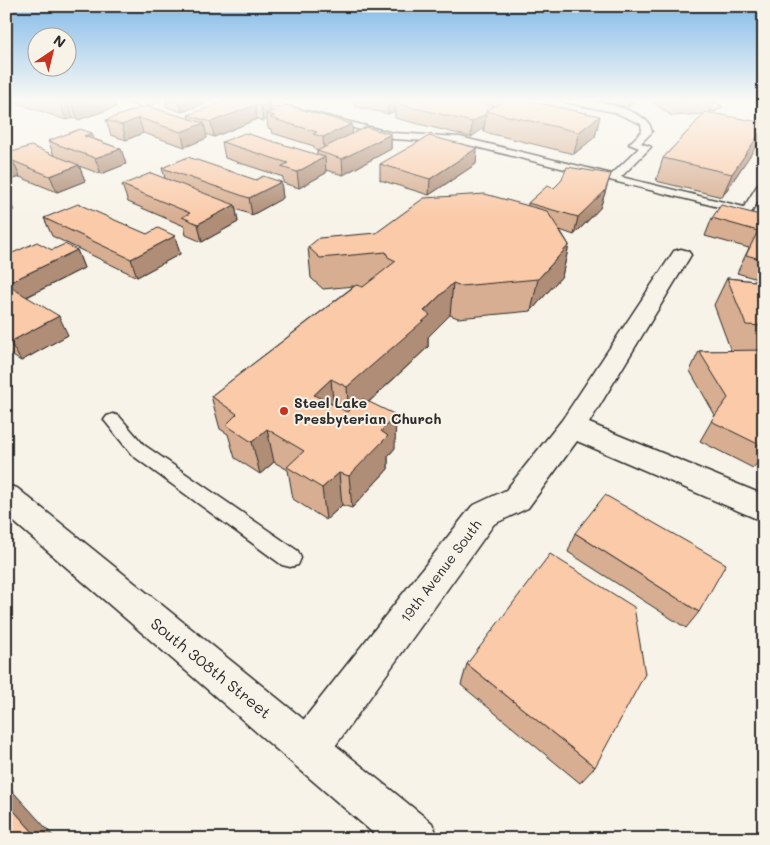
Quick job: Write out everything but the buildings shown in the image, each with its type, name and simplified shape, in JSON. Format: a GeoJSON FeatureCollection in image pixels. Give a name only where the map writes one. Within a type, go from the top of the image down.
{"type":"FeatureCollection","features":[{"type":"Feature","properties":{"kind":"street","name":"19th Avenue South"},"geometry":{"type":"LineString","coordinates":[[308,748],[483,515],[517,499],[572,427],[681,255]]}},
{"type":"Feature","properties":{"kind":"street"},"geometry":{"type":"LineString","coordinates":[[572,427],[764,509]]}},
{"type":"Feature","properties":{"kind":"street","name":"South 308th Street"},"geometry":{"type":"LineString","coordinates":[[6,497],[416,839]]}},
{"type":"Feature","properties":{"kind":"lane"},"geometry":{"type":"LineString","coordinates":[[445,139],[460,140],[614,178],[748,216],[764,183]]}},
{"type":"Feature","properties":{"kind":"lane"},"geometry":{"type":"LineString","coordinates":[[614,178],[646,147],[634,144],[639,139]]}},
{"type":"Feature","properties":{"kind":"lane"},"geometry":{"type":"LineString","coordinates":[[113,420],[138,450],[290,558]]}},
{"type":"Feature","properties":{"kind":"place","name":"Steel Lake Presbyterian Church"},"geometry":{"type":"Point","coordinates":[284,411]}}]}
